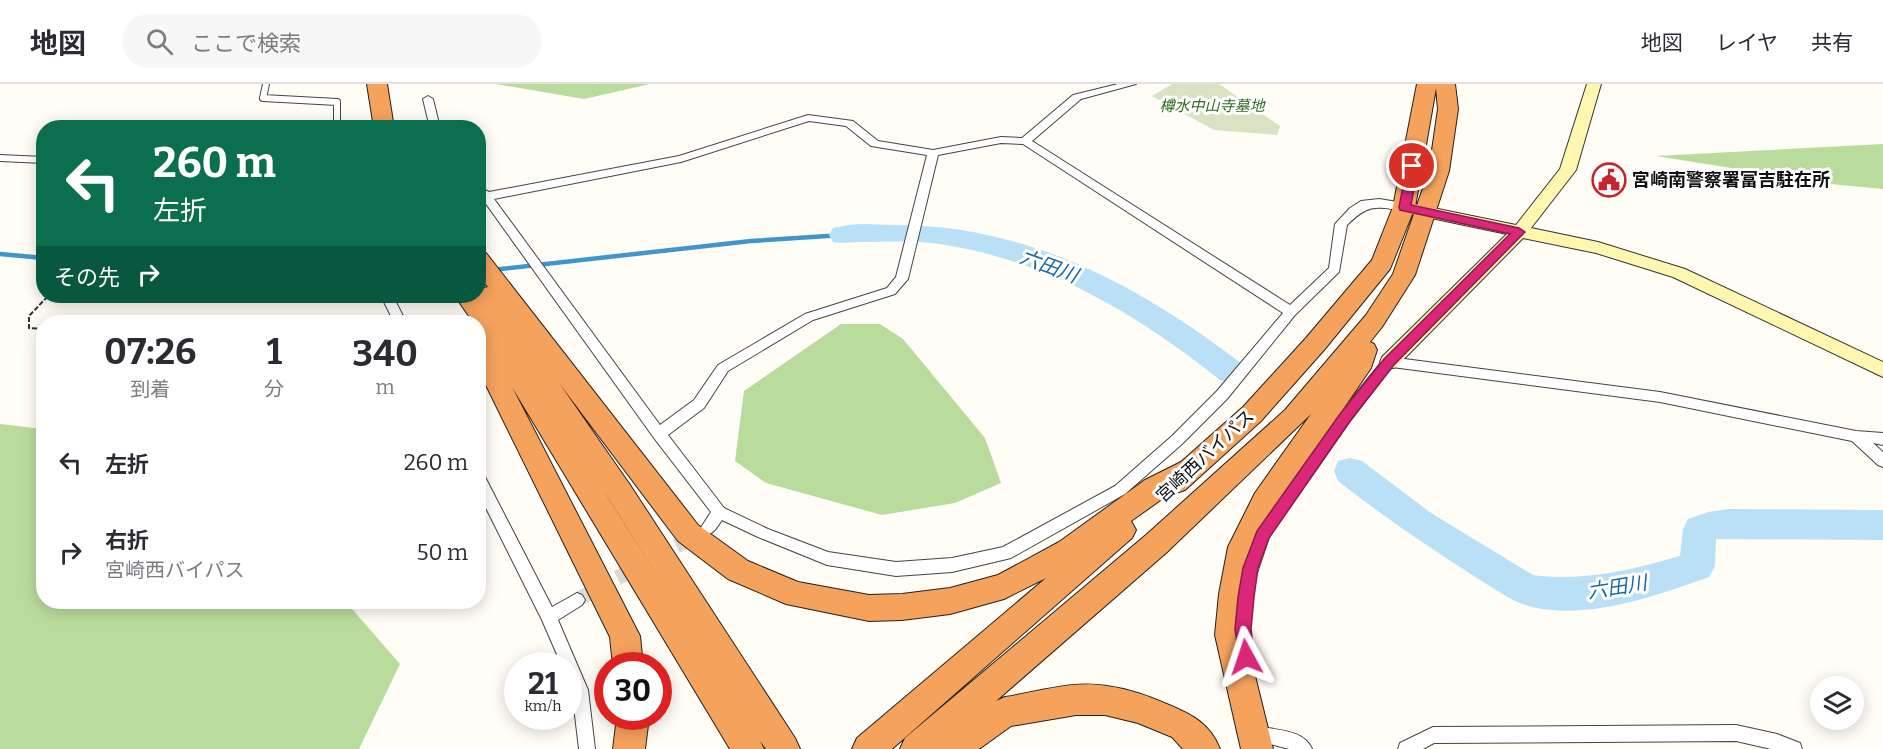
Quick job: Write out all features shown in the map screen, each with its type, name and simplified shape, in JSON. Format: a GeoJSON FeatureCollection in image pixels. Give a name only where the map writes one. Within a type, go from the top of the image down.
{"type":"FeatureCollection","features":[{"type":"Feature","properties":{"kind":"highway"},"geometry":{"type":"LineString","coordinates":[[377,84],[383,120]]}},
{"type":"Feature","properties":{"kind":"highway"},"geometry":{"type":"LineString","coordinates":[[393,84],[398,120]]}},
{"type":"Feature","properties":{"kind":"highway","name":"宮崎西バイパス"},"geometry":{"type":"LineString","coordinates":[[916,749],[1156,544],[1294,417],[1374,321],[1404,275],[1416,209],[1427,84]]}},
{"type":"Feature","properties":{"kind":"highway","name":"宮崎西バイパス"},"geometry":{"type":"LineString","coordinates":[[868,749],[1163,495],[1252,414],[1315,344],[1382,263],[1439,171],[1448,109],[1445,84]]}},
{"type":"Feature","properties":{"kind":"highway"},"geometry":{"type":"LineString","coordinates":[[486,268],[688,533],[738,570],[796,595],[880,608],[950,601],[1004,586],[1069,550],[1155,488],[1188,470]]}},
{"type":"Feature","properties":{"kind":"highway"},"geometry":{"type":"LineString","coordinates":[[486,294],[620,493],[783,749]]}},
{"type":"Feature","properties":{"kind":"highway"},"geometry":{"type":"LineString","coordinates":[[1266,745],[1245,705],[1230,635],[1233,594],[1242,547],[1265,501],[1362,361],[1374,321]]}},
{"type":"Feature","properties":{"kind":"highway"},"geometry":{"type":"LineString","coordinates":[[486,323],[748,749]]}},
{"type":"Feature","properties":{"kind":"highway"},"geometry":{"type":"LineString","coordinates":[[486,360],[625,636],[627,652]]}},
{"type":"Feature","properties":{"kind":"highway"},"geometry":{"type":"LineString","coordinates":[[952,749],[1005,712],[1076,700],[1105,700],[1140,708],[1183,726],[1204,749]]}},
{"type":"Feature","properties":{"kind":"highway"},"geometry":{"type":"LineString","coordinates":[[629,749],[631,730]]}},
{"type":"Feature","properties":{"kind":"street"},"geometry":{"type":"LineString","coordinates":[[1025,141],[1077,97],[1131,84]]}},
{"type":"Feature","properties":{"kind":"street"},"geometry":{"type":"LineString","coordinates":[[1304,749],[1295,742],[1266,745],[1246,657],[1243,629],[1251,568],[1262,535],[1345,417],[1389,362],[1519,232],[1568,170],[1594,84]]}},
{"type":"Feature","properties":{"kind":"street"},"geometry":{"type":"LineString","coordinates":[[428,99],[433,120]]}},
{"type":"Feature","properties":{"kind":"street"},"geometry":{"type":"LineString","coordinates":[[486,194],[681,159],[808,118],[849,123],[875,144],[933,153],[1001,140],[1025,141],[1291,312]]}},
{"type":"Feature","properties":{"kind":"street"},"geometry":{"type":"LineString","coordinates":[[659,434],[699,405],[723,368],[809,317],[891,291],[902,279],[933,153]]}},
{"type":"Feature","properties":{"kind":"street"},"geometry":{"type":"LineString","coordinates":[[0,158],[36,160]]}},
{"type":"Feature","properties":{"kind":"street"},"geometry":{"type":"LineString","coordinates":[[486,202],[719,512],[763,533],[828,558],[896,569],[952,565],[1006,553],[1120,490],[1177,440],[1222,395],[1291,312],[1335,269],[1341,224],[1365,204],[1379,203],[1416,209],[1598,248],[1680,273],[1883,370]]}},
{"type":"Feature","properties":{"kind":"street"},"geometry":{"type":"LineString","coordinates":[[1389,362],[1660,397],[1857,436],[1883,439]]}},
{"type":"Feature","properties":{"kind":"street"},"geometry":{"type":"LineString","coordinates":[[1857,436],[1883,461]]}},
{"type":"Feature","properties":{"kind":"street"},"geometry":{"type":"LineString","coordinates":[[486,493],[549,617],[580,690],[587,749]]}},
{"type":"Feature","properties":{"kind":"street"},"geometry":{"type":"LineString","coordinates":[[707,529],[719,512]]}},
{"type":"Feature","properties":{"kind":"street"},"geometry":{"type":"LineString","coordinates":[[549,617],[577,600]]}},
{"type":"Feature","properties":{"kind":"street"},"geometry":{"type":"LineString","coordinates":[[1406,749],[1433,735],[1736,733],[1778,742],[1794,749]]}},
{"type":"Feature","properties":{"kind":"lane"},"geometry":{"type":"LineString","coordinates":[[266,84],[263,98],[337,102],[337,120]]}},
{"type":"Feature","properties":{"kind":"path"},"geometry":{"type":"LineString","coordinates":[[36,328],[28,328],[29,316],[41,303]]}},
{"type":"Feature","properties":{"kind":"green space"},"geometry":{"type":"Polygon","coordinates":[[[496,84],[650,84],[584,99],[496,84]]]}},
{"type":"Feature","properties":{"kind":"green space","name":"樽水中山寺墓地"},"geometry":{"type":"Polygon","coordinates":[[[1172,84],[1219,84],[1280,126],[1277,135],[1214,130],[1152,96],[1172,84]]]}},
{"type":"Feature","properties":{"kind":"green space"},"geometry":{"type":"Polygon","coordinates":[[[1883,144],[1883,189],[1831,184],[1656,156],[1883,144]]]}},
{"type":"Feature","properties":{"kind":"green space"},"geometry":{"type":"Polygon","coordinates":[[[841,324],[880,324],[903,339],[985,438],[1001,483],[955,503],[882,515],[766,483],[735,461],[744,391],[841,324]]]}},
{"type":"Feature","properties":{"kind":"green space"},"geometry":{"type":"Polygon","coordinates":[[[0,424],[36,428],[36,609],[352,609],[400,664],[359,749],[0,749],[0,424]]]}},
{"type":"Feature","properties":{"kind":"waterway","name":"六田川"},"geometry":{"type":"LineString","coordinates":[[843,235],[861,233],[935,234],[974,240],[1014,250],[1092,282],[1130,302],[1166,324],[1231,372]]}},
{"type":"Feature","properties":{"kind":"waterway"},"geometry":{"type":"LineString","coordinates":[[492,270],[751,241],[843,235]]}},
{"type":"Feature","properties":{"kind":"waterway"},"geometry":{"type":"LineString","coordinates":[[0,254],[36,257]]}},
{"type":"Feature","properties":{"kind":"waterway","name":"六田川"},"geometry":{"type":"LineString","coordinates":[[1350,471],[1419,523],[1512,581],[1532,591],[1551,594],[1593,592],[1616,588],[1660,578],[1697,566],[1700,529],[1716,525],[1736,523],[1883,525]]}},
{"type":"Feature","properties":{"kind":"tunnel"},"geometry":{"type":"LineString","coordinates":[[656,557],[697,535]]}},
{"type":"Feature","properties":{"kind":"tunnel"},"geometry":{"type":"LineString","coordinates":[[577,600],[639,566]]}},
{"type":"Feature","properties":{"kind":"place","name":"宮崎南警察署富吉駐在所"},"geometry":{"type":"Point","coordinates":[1609,180]}},
{"type":"Feature","properties":{"kind":"route"},"geometry":{"type":"LineString","coordinates":[[1246,657],[1243,629],[1246,597],[1251,568],[1262,535],[1310,470],[1345,417],[1389,362],[1519,232],[1404,207],[1412,166]]}}]}
